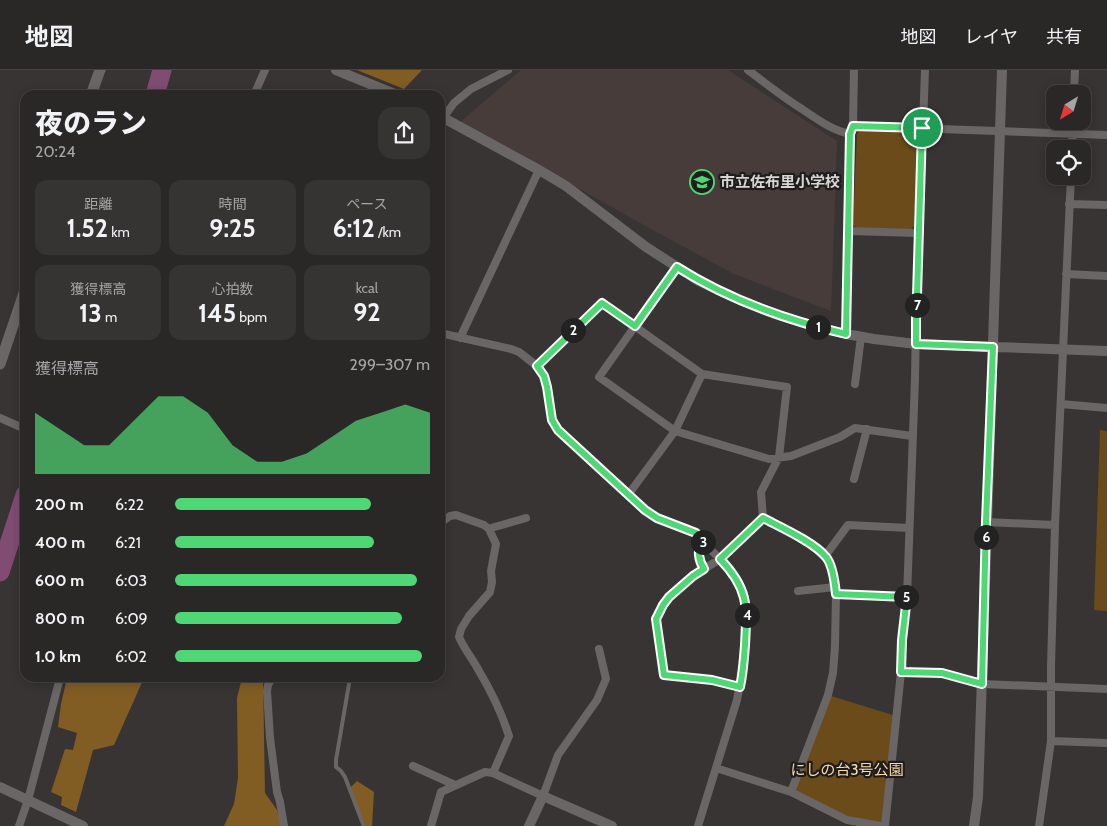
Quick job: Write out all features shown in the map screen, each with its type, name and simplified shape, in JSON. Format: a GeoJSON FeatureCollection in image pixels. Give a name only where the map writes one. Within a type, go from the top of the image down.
{"type":"FeatureCollection","features":[{"type":"Feature","properties":{"kind":"main road"},"geometry":{"type":"LineString","coordinates":[[94,90],[100,70]]}},
{"type":"Feature","properties":{"kind":"main road"},"geometry":{"type":"LineString","coordinates":[[0,364],[20,305]]}},
{"type":"Feature","properties":{"kind":"street"},"geometry":{"type":"LineString","coordinates":[[256,90],[265,70]]}},
{"type":"Feature","properties":{"kind":"street"},"geometry":{"type":"LineString","coordinates":[[336,70],[385,90]]}},
{"type":"Feature","properties":{"kind":"street"},"geometry":{"type":"LineString","coordinates":[[445,114],[466,93],[508,70]]}},
{"type":"Feature","properties":{"kind":"street"},"geometry":{"type":"LineString","coordinates":[[748,70],[815,118],[842,132],[850,134]]}},
{"type":"Feature","properties":{"kind":"street"},"geometry":{"type":"LineString","coordinates":[[846,334],[850,134],[853,126],[854,70]]}},
{"type":"Feature","properties":{"kind":"street"},"geometry":{"type":"LineString","coordinates":[[885,826],[907,597],[925,70]]}},
{"type":"Feature","properties":{"kind":"street"},"geometry":{"type":"LineString","coordinates":[[974,826],[978,797],[1002,70]]}},
{"type":"Feature","properties":{"kind":"street"},"geometry":{"type":"LineString","coordinates":[[1074,85],[1075,70]]}},
{"type":"Feature","properties":{"kind":"street"},"geometry":{"type":"LineString","coordinates":[[445,119],[566,186],[646,247],[699,281],[775,314],[846,334],[916,344],[1107,351]]}},
{"type":"Feature","properties":{"kind":"street"},"geometry":{"type":"LineString","coordinates":[[853,126],[1107,135]]}},
{"type":"Feature","properties":{"kind":"street"},"geometry":{"type":"LineString","coordinates":[[1072,130],[1072,140]]}},
{"type":"Feature","properties":{"kind":"street"},"geometry":{"type":"LineString","coordinates":[[460,338],[539,170]]}},
{"type":"Feature","properties":{"kind":"street"},"geometry":{"type":"LineString","coordinates":[[1039,826],[1051,741],[1055,525],[1070,185]]}},
{"type":"Feature","properties":{"kind":"street"},"geometry":{"type":"LineString","coordinates":[[1069,204],[1107,205]]}},
{"type":"Feature","properties":{"kind":"street"},"geometry":{"type":"LineString","coordinates":[[848,231],[919,233]]}},
{"type":"Feature","properties":{"kind":"street"},"geometry":{"type":"LineString","coordinates":[[677,267],[599,377],[675,431],[770,459],[791,456],[832,440],[855,428],[912,436]]}},
{"type":"Feature","properties":{"kind":"street"},"geometry":{"type":"LineString","coordinates":[[1066,274],[1107,276]]}},
{"type":"Feature","properties":{"kind":"street"},"geometry":{"type":"LineString","coordinates":[[537,366],[602,303],[702,374],[787,388],[778,459],[761,492],[763,518]]}},
{"type":"Feature","properties":{"kind":"street"},"geometry":{"type":"LineString","coordinates":[[445,334],[511,349],[519,352],[537,366],[544,376],[552,420],[558,430],[645,510],[657,518],[696,533],[730,569],[738,581],[744,594],[747,610],[740,687],[698,826]]}},
{"type":"Feature","properties":{"kind":"street"},"geometry":{"type":"LineString","coordinates":[[855,384],[861,337]]}},
{"type":"Feature","properties":{"kind":"street"},"geometry":{"type":"LineString","coordinates":[[628,495],[675,431],[702,374]]}},
{"type":"Feature","properties":{"kind":"street"},"geometry":{"type":"LineString","coordinates":[[1061,404],[1107,408]]}},
{"type":"Feature","properties":{"kind":"street"},"geometry":{"type":"LineString","coordinates":[[0,418],[20,427]]}},
{"type":"Feature","properties":{"kind":"street"},"geometry":{"type":"LineString","coordinates":[[854,478],[867,430]]}},
{"type":"Feature","properties":{"kind":"street"},"geometry":{"type":"LineString","coordinates":[[445,520],[456,515],[484,525],[489,529],[496,544],[491,571],[492,582],[490,592],[469,616],[461,629],[459,637],[480,671],[505,723],[509,736],[493,773]]}},
{"type":"Feature","properties":{"kind":"street"},"geometry":{"type":"LineString","coordinates":[[489,529],[526,518]]}},
{"type":"Feature","properties":{"kind":"street"},"geometry":{"type":"LineString","coordinates":[[763,518],[812,545],[827,557],[836,591],[835,646],[828,695],[791,792]]}},
{"type":"Feature","properties":{"kind":"street"},"geometry":{"type":"LineString","coordinates":[[740,687],[712,680],[664,675],[656,619],[669,597],[693,576],[720,559],[763,518]]}},
{"type":"Feature","properties":{"kind":"street"},"geometry":{"type":"LineString","coordinates":[[986,522],[1055,525]]}},
{"type":"Feature","properties":{"kind":"street"},"geometry":{"type":"LineString","coordinates":[[825,556],[848,525],[909,528]]}},
{"type":"Feature","properties":{"kind":"street"},"geometry":{"type":"LineString","coordinates":[[703,542],[700,544],[699,550],[704,569]]}},
{"type":"Feature","properties":{"kind":"street"},"geometry":{"type":"LineString","coordinates":[[798,591],[836,591],[907,597]]}},
{"type":"Feature","properties":{"kind":"street"},"geometry":{"type":"LineString","coordinates":[[529,826],[543,796],[558,755],[597,700],[606,679],[599,648]]}},
{"type":"Feature","properties":{"kind":"street"},"geometry":{"type":"LineString","coordinates":[[901,672],[942,673],[982,684],[1107,689]]}},
{"type":"Feature","properties":{"kind":"street"},"geometry":{"type":"LineString","coordinates":[[18,826],[28,800],[59,682]]}},
{"type":"Feature","properties":{"kind":"street"},"geometry":{"type":"LineString","coordinates":[[270,682],[267,691],[270,738],[277,792],[284,826]]}},
{"type":"Feature","properties":{"kind":"street"},"geometry":{"type":"LineString","coordinates":[[1051,741],[1107,743]]}},
{"type":"Feature","properties":{"kind":"street"},"geometry":{"type":"LineString","coordinates":[[413,766],[455,785]]}},
{"type":"Feature","properties":{"kind":"street"},"geometry":{"type":"LineString","coordinates":[[716,768],[791,792],[847,820],[881,826]]}},
{"type":"Feature","properties":{"kind":"street"},"geometry":{"type":"LineString","coordinates":[[430,826],[441,792],[484,772],[493,773],[612,826]]}},
{"type":"Feature","properties":{"kind":"street"},"geometry":{"type":"LineString","coordinates":[[0,787],[84,826]]}},
{"type":"Feature","properties":{"kind":"lane"},"geometry":{"type":"LineString","coordinates":[[349,682],[336,767],[345,777],[363,824]]}},
{"type":"Feature","properties":{"kind":"shaded area"},"geometry":{"type":"Polygon","coordinates":[[[357,70],[422,70],[404,89],[357,70]]]}},
{"type":"Feature","properties":{"kind":"shaded area","name":"市立佐布里小学校"},"geometry":{"type":"Polygon","coordinates":[[[521,70],[728,70],[837,141],[831,311],[734,274],[460,122],[521,70]]]}},
{"type":"Feature","properties":{"kind":"shaded area"},"geometry":{"type":"Polygon","coordinates":[[[66,682],[142,682],[114,745],[93,750],[76,812],[61,805],[62,797],[51,792],[65,749],[73,750],[77,733],[58,727],[66,682]]]}},
{"type":"Feature","properties":{"kind":"shaded area"},"geometry":{"type":"Polygon","coordinates":[[[241,682],[263,682],[265,793],[277,810],[282,826],[224,826],[234,804],[238,778],[237,698],[241,682]]]}},
{"type":"Feature","properties":{"kind":"shaded area"},"geometry":{"type":"Polygon","coordinates":[[[357,781],[374,792],[372,826],[361,826],[364,825],[349,789],[357,781]]]}},
{"type":"Feature","properties":{"kind":"green space"},"geometry":{"type":"Polygon","coordinates":[[[861,130],[914,133],[918,136],[914,226],[911,229],[857,228],[853,225],[857,134],[861,130]]]}},
{"type":"Feature","properties":{"kind":"green space"},"geometry":{"type":"Polygon","coordinates":[[[1100,430],[1107,431],[1107,611],[1094,610],[1100,430]]]}},
{"type":"Feature","properties":{"kind":"green space","name":"にしの台3号公園"},"geometry":{"type":"Polygon","coordinates":[[[828,695],[896,716],[885,826],[847,820],[791,792],[828,695]]]}},
{"type":"Feature","properties":{"kind":"waterway"},"geometry":{"type":"LineString","coordinates":[[156,90],[162,70]]}},
{"type":"Feature","properties":{"kind":"waterway"},"geometry":{"type":"LineString","coordinates":[[0,572],[20,510]]}},
{"type":"Feature","properties":{"kind":"place","name":"市立佐布里小学校"},"geometry":{"type":"Point","coordinates":[702,182]}},
{"type":"Feature","properties":{"kind":"route"},"geometry":{"type":"LineString","coordinates":[[853,126],[922,128],[916,344],[993,347],[982,684],[942,673],[901,672],[902,640],[907,597],[836,594],[833,575],[827,557],[812,545],[763,518],[720,559],[738,581],[744,594],[747,610],[740,687],[712,680],[664,675],[656,619],[669,597],[704,569],[701,565],[699,550],[700,544],[703,542],[696,533],[657,518],[645,510],[558,430],[552,420],[544,376],[537,366],[540,361],[602,303],[635,326],[677,267],[699,281],[742,301],[775,314],[846,334],[850,134],[853,126]]}}]}
